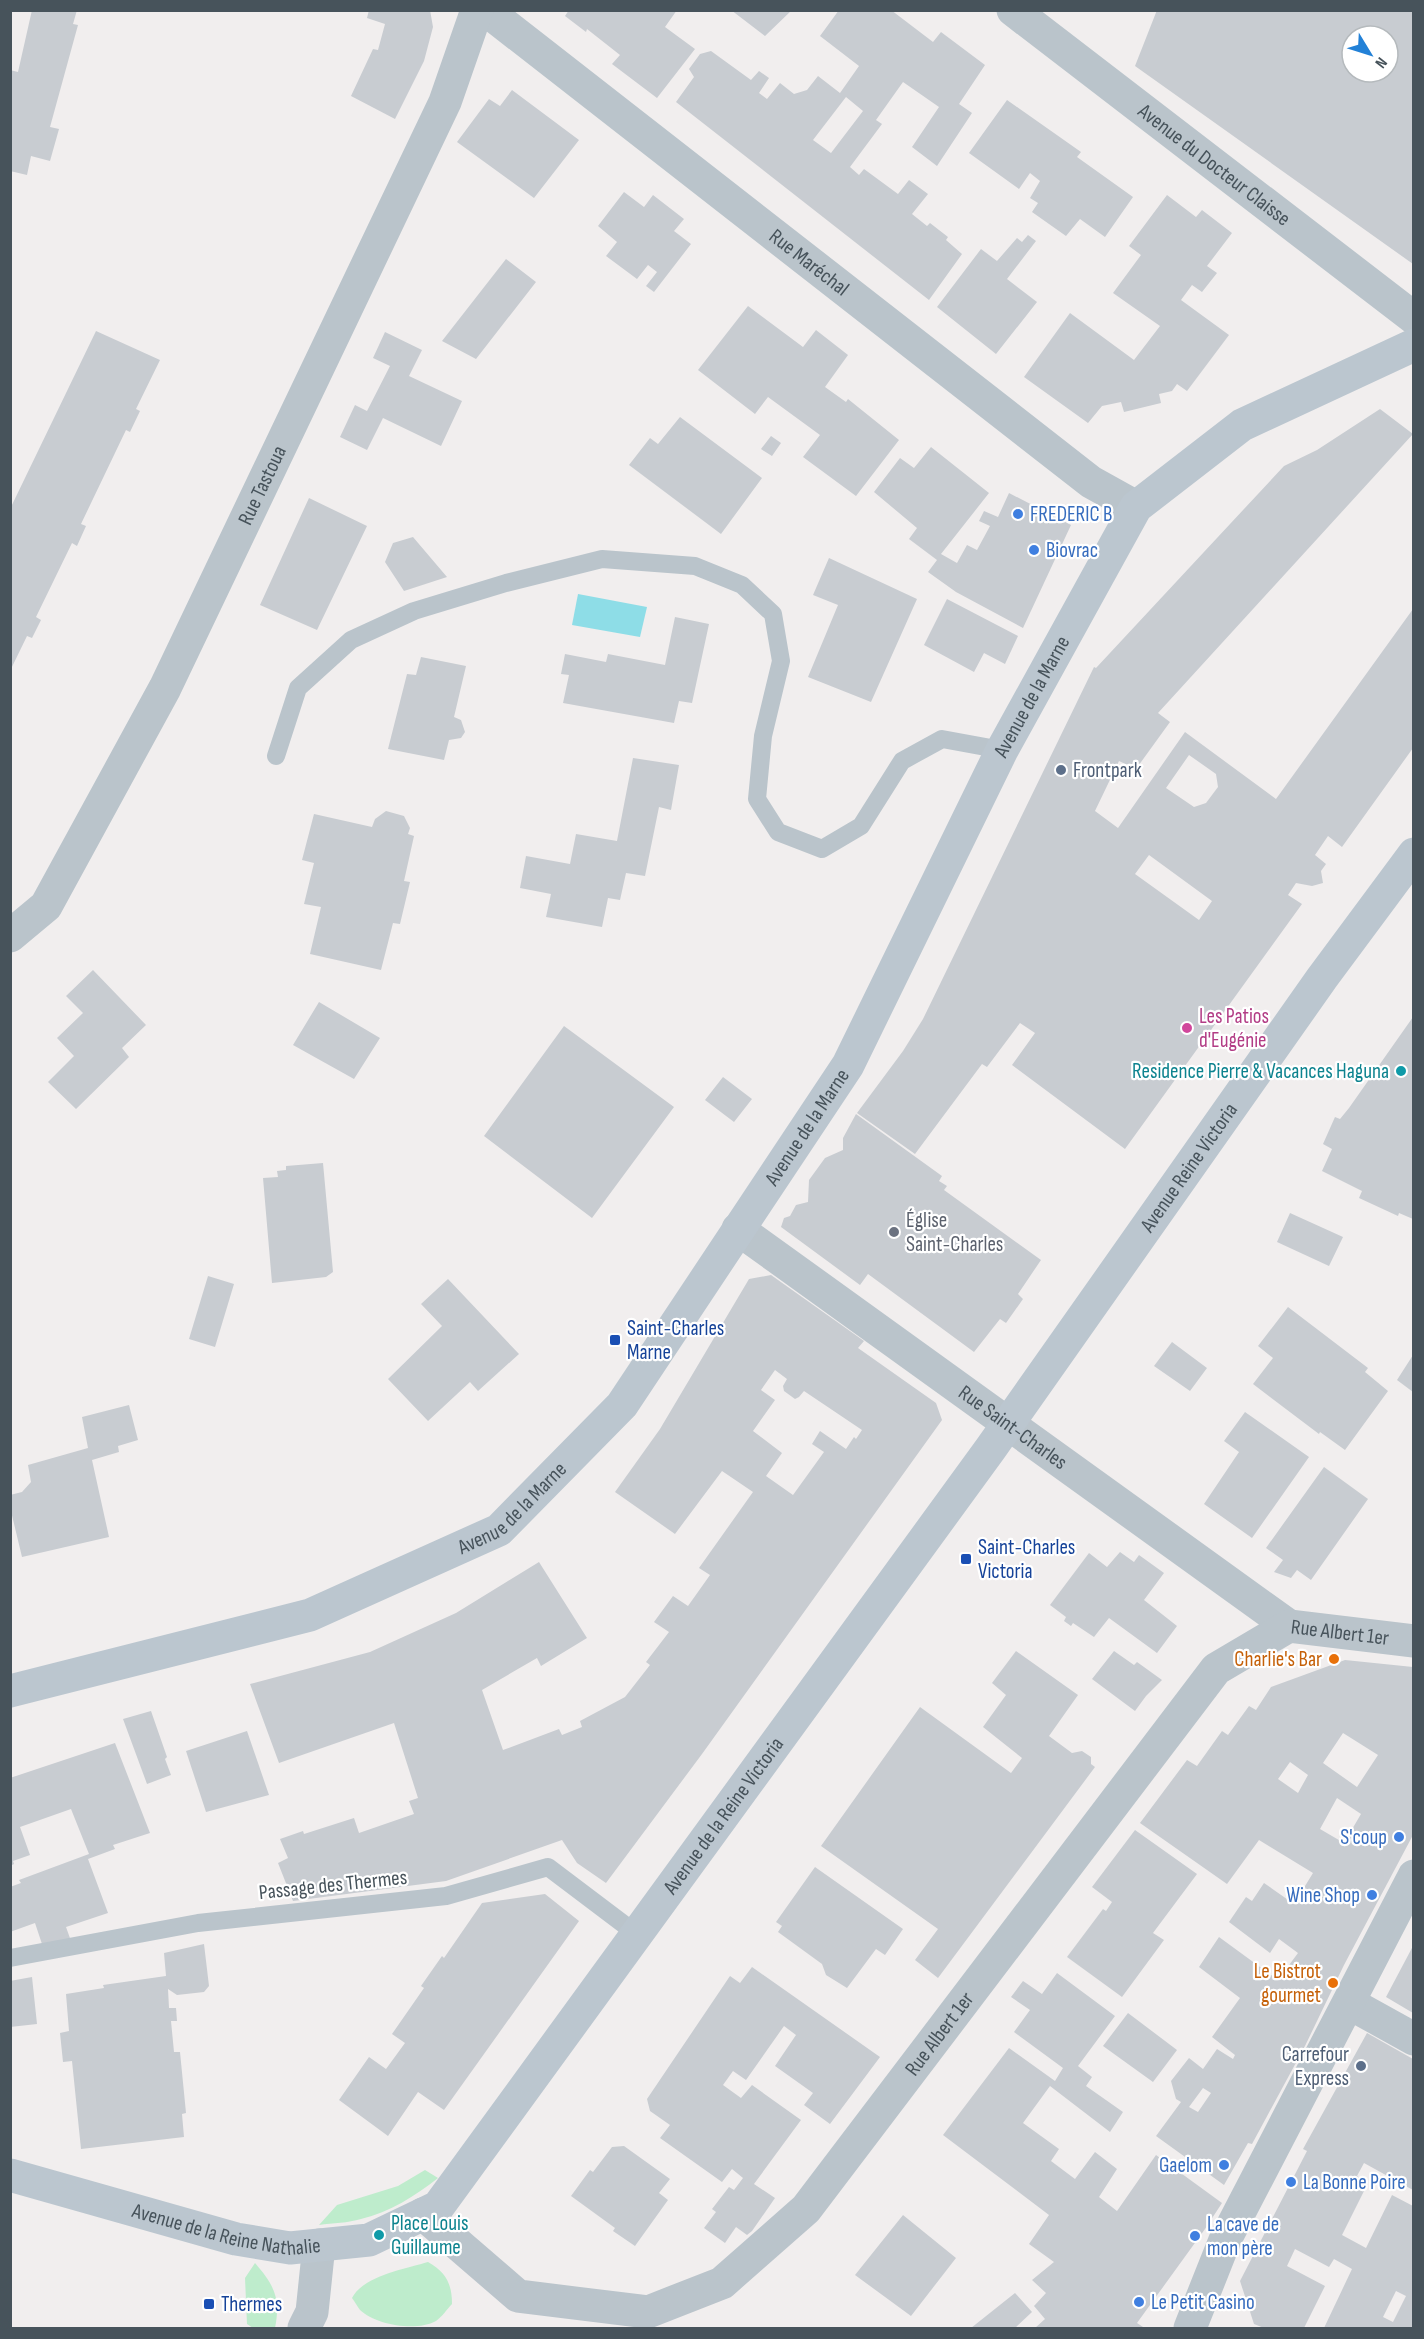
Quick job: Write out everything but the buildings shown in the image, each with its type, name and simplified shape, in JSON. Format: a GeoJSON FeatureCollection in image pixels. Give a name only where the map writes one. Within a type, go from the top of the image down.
{"type":"FeatureCollection","features":[{"type":"Feature","properties":{"kind":"main road","name":"Avenue de la Marne"},"geometry":{"type":"LineString","coordinates":[[10,1690],[310,1615],[500,1530],[622,1405],[848,1065],[1002,750],[1136,507],[1242,426],[1413,345]]}},
{"type":"Feature","properties":{"kind":"main road","name":"Avenue Reine Victoria"},"geometry":{"type":"LineString","coordinates":[[1008,1423],[1322,978],[1413,854]]}},
{"type":"Feature","properties":{"kind":"main road","name":"Avenue de la Reine Victoria"},"geometry":{"type":"LineString","coordinates":[[430,2210],[638,1935],[1008,1423]]}},
{"type":"Feature","properties":{"kind":"main road","name":"Avenue de la Reine Nathalie"},"geometry":{"type":"LineString","coordinates":[[10,2175],[236,2239],[290,2248],[369,2240],[430,2210]]}},
{"type":"Feature","properties":{"kind":"street","name":"Rue Tastoua"},"geometry":{"type":"LineString","coordinates":[[10,936],[46,906],[165,688],[446,102],[477,10]]}},
{"type":"Feature","properties":{"kind":"street","name":"Rue Maréchal"},"geometry":{"type":"LineString","coordinates":[[486,10],[1091,482],[1136,507]]}},
{"type":"Feature","properties":{"kind":"street","name":"Avenue du Docteur Claisse"},"geometry":{"type":"LineString","coordinates":[[1013,10],[1413,318]]}},
{"type":"Feature","properties":{"kind":"street","name":"Rue Saint-Charles"},"geometry":{"type":"LineString","coordinates":[[738,1229],[1289,1626]]}},
{"type":"Feature","properties":{"kind":"street","name":"Rue Albert 1er"},"geometry":{"type":"LineString","coordinates":[[430,2210],[518,2296],[648,2312],[722,2283],[806,2209],[1216,1669],[1289,1626],[1413,1641]]}},
{"type":"Feature","properties":{"kind":"street"},"geometry":{"type":"LineString","coordinates":[[1190,2328],[1225,2240],[1413,1876]]}},
{"type":"Feature","properties":{"kind":"street"},"geometry":{"type":"LineString","coordinates":[[1348,2003],[1413,2039]]}},
{"type":"Feature","properties":{"kind":"street"},"geometry":{"type":"LineString","coordinates":[[304,2328],[312,2312],[319,2245]]}},
{"type":"Feature","properties":{"kind":"lane"},"geometry":{"type":"LineString","coordinates":[[276,756],[298,688],[351,640],[414,611],[506,583],[602,559],[695,566],[742,585],[773,614],[781,662],[763,736],[757,799],[778,832],[822,849],[861,826],[902,761],[942,740],[1002,750]]}},
{"type":"Feature","properties":{"kind":"lane","name":"Passage des Thermes"},"geometry":{"type":"LineString","coordinates":[[10,1958],[198,1923],[446,1896],[548,1867],[638,1935]]}},
{"type":"Feature","properties":{"kind":"green space"},"geometry":{"type":"Polygon","coordinates":[[[425,2170],[438,2178],[392,2208],[356,2220],[319,2225],[337,2205],[398,2186],[425,2170]]]}},
{"type":"Feature","properties":{"kind":"green space"},"geometry":{"type":"Polygon","coordinates":[[[428,2262],[444,2274],[452,2297],[452,2304],[436,2321],[418,2326],[386,2323],[360,2310],[352,2298],[357,2290],[375,2279],[428,2262]]]}},
{"type":"Feature","properties":{"kind":"green space"},"geometry":{"type":"Polygon","coordinates":[[[255,2263],[267,2278],[274,2292],[277,2308],[275,2328],[253,2328],[247,2324],[245,2278],[255,2263]]]}},
{"type":"Feature","properties":{"kind":"water"},"geometry":{"type":"Polygon","coordinates":[[[578,594],[647,607],[640,637],[572,625],[578,594]]]}},
{"type":"Feature","properties":{"kind":"place","name":"FREDERIC B"},"geometry":{"type":"Point","coordinates":[1018,514]}},
{"type":"Feature","properties":{"kind":"place","name":"Biovrac"},"geometry":{"type":"Point","coordinates":[1034,550]}},
{"type":"Feature","properties":{"kind":"place","name":"Frontpark"},"geometry":{"type":"Point","coordinates":[1061,770]}},
{"type":"Feature","properties":{"kind":"place","name":"Les Patios d'Eugénie"},"geometry":{"type":"Point","coordinates":[1187,1028]}},
{"type":"Feature","properties":{"kind":"place","name":"Residence Pierre & Vacances Haguna"},"geometry":{"type":"Point","coordinates":[1401,1071]}},
{"type":"Feature","properties":{"kind":"place","name":"Église Saint-Charles"},"geometry":{"type":"Point","coordinates":[894,1232]}},
{"type":"Feature","properties":{"kind":"place","name":"Saint-Charles Marne"},"geometry":{"type":"Point","coordinates":[615,1340]}},
{"type":"Feature","properties":{"kind":"place","name":"Saint-Charles Victoria"},"geometry":{"type":"Point","coordinates":[966,1559]}},
{"type":"Feature","properties":{"kind":"place","name":"Charlie's Bar"},"geometry":{"type":"Point","coordinates":[1334,1659]}},
{"type":"Feature","properties":{"kind":"place","name":"S'coup"},"geometry":{"type":"Point","coordinates":[1399,1837]}},
{"type":"Feature","properties":{"kind":"place","name":"Wine Shop"},"geometry":{"type":"Point","coordinates":[1372,1895]}},
{"type":"Feature","properties":{"kind":"place","name":"Le Bistrot gourmet"},"geometry":{"type":"Point","coordinates":[1333,1983]}},
{"type":"Feature","properties":{"kind":"place","name":"Carrefour Express"},"geometry":{"type":"Point","coordinates":[1361,2066]}},
{"type":"Feature","properties":{"kind":"place","name":"Gaelom"},"geometry":{"type":"Point","coordinates":[1224,2165]}},
{"type":"Feature","properties":{"kind":"place","name":"La Bonne Poire"},"geometry":{"type":"Point","coordinates":[1291,2182]}},
{"type":"Feature","properties":{"kind":"place","name":"Place Louis Guillaume"},"geometry":{"type":"Point","coordinates":[379,2235]}},
{"type":"Feature","properties":{"kind":"place","name":"La cave de mon père"},"geometry":{"type":"Point","coordinates":[1195,2236]}},
{"type":"Feature","properties":{"kind":"place","name":"Le Petit Casino"},"geometry":{"type":"Point","coordinates":[1139,2302]}},
{"type":"Feature","properties":{"kind":"place","name":"Thermes"},"geometry":{"type":"Point","coordinates":[209,2304]}}]}
